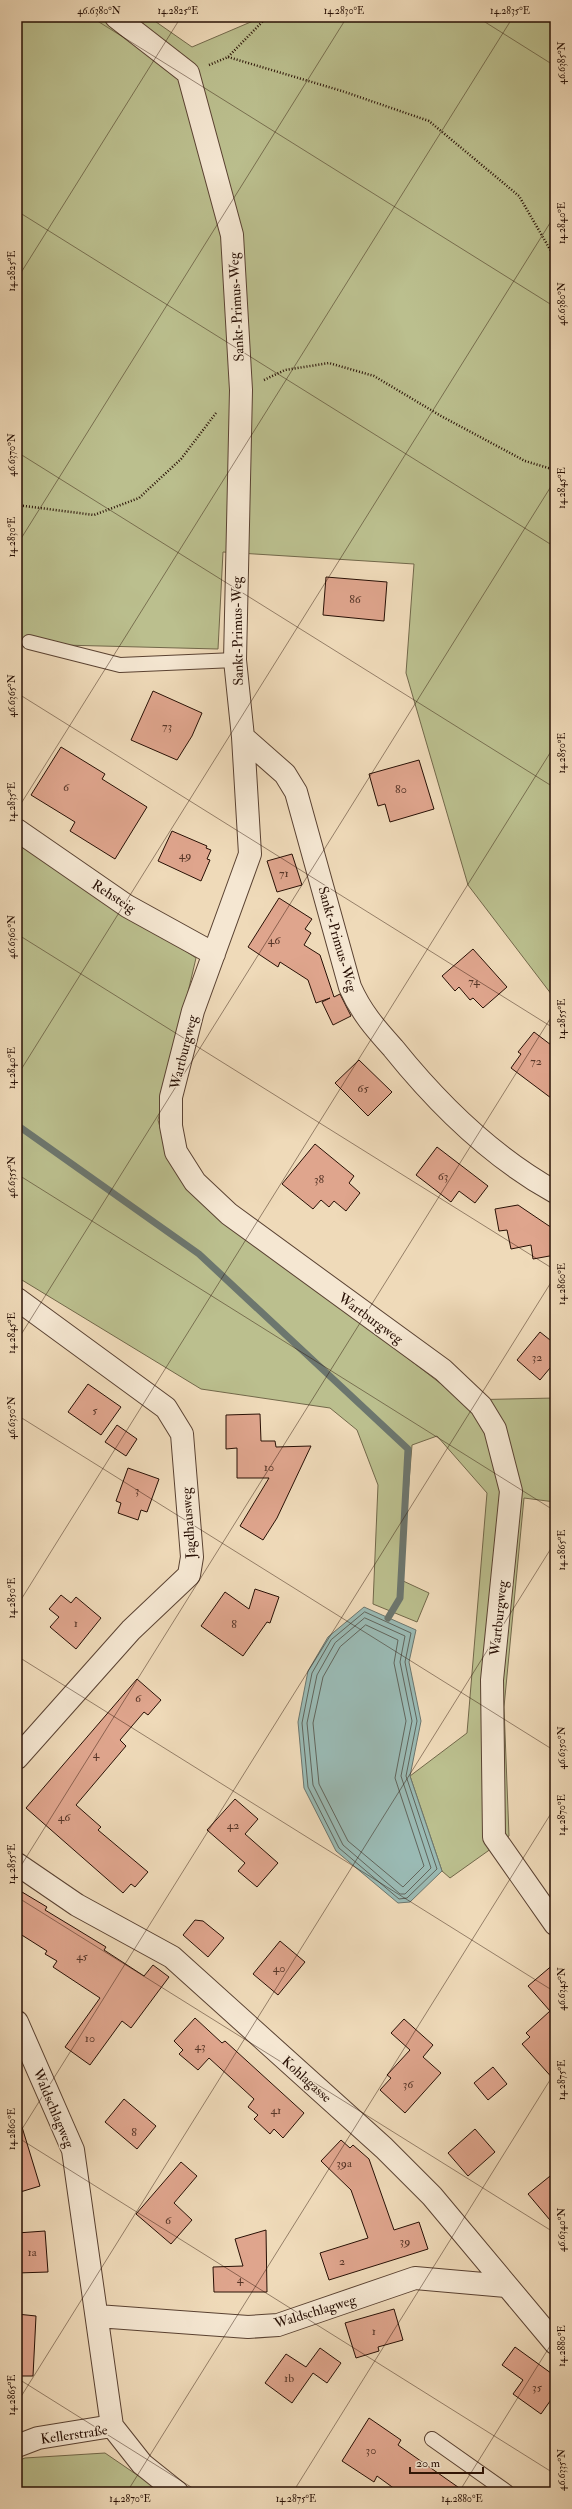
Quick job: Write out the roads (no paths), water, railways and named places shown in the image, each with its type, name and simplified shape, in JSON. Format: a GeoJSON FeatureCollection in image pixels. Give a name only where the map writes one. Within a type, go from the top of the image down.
{"type":"FeatureCollection","features":[{"type":"Feature","properties":{"kind":"street","name":"Sankt-Primus-Weg"},"geometry":{"type":"LineString","coordinates":[[116,17],[188,73],[232,235],[240,390],[235,660],[243,737],[284,774],[296,792],[350,987],[359,1008],[444,1106],[494,1151],[532,1179],[555,1192]]}},
{"type":"Feature","properties":{"kind":"street","name":"Wartburgweg"},"geometry":{"type":"LineString","coordinates":[[243,737],[250,854],[193,1011],[172,1097],[171,1126],[176,1152],[195,1182],[229,1214],[443,1370],[481,1406],[495,1430],[511,1491],[492,1680],[494,1837],[555,1924]]}},
{"type":"Feature","properties":{"kind":"street","name":"Rehsteig"},"geometry":{"type":"LineString","coordinates":[[17,830],[127,906],[214,954]]}},
{"type":"Feature","properties":{"kind":"street","name":"Jagdhausweg"},"geometry":{"type":"LineString","coordinates":[[17,1299],[166,1408],[182,1434],[192,1557],[189,1575],[131,1630],[17,1758]]}},
{"type":"Feature","properties":{"kind":"street","name":"Kohlagasse"},"geometry":{"type":"LineString","coordinates":[[17,1864],[77,1905],[172,1957],[389,2153],[432,2196],[555,2343]]}},
{"type":"Feature","properties":{"kind":"street","name":"Waldschlagweg"},"geometry":{"type":"LineString","coordinates":[[17,2022],[73,2150],[98,2316],[112,2426]]}},
{"type":"Feature","properties":{"kind":"street","name":"Waldschlagweg"},"geometry":{"type":"LineString","coordinates":[[98,2316],[248,2327],[278,2325],[415,2278],[506,2286]]}},
{"type":"Feature","properties":{"kind":"street","name":"Kellerstraße"},"geometry":{"type":"LineString","coordinates":[[17,2446],[38,2438],[112,2426],[142,2464],[177,2492]]}},
{"type":"Feature","properties":{"kind":"lane"},"geometry":{"type":"LineString","coordinates":[[29,642],[120,665],[235,660]]}},
{"type":"Feature","properties":{"kind":"lane"},"geometry":{"type":"LineString","coordinates":[[432,2439],[507,2492]]}},
{"type":"Feature","properties":{"kind":"water"},"geometry":{"type":"Polygon","coordinates":[[[364,1607],[416,1630],[409,1662],[421,1721],[410,1776],[442,1871],[410,1902],[398,1903],[336,1851],[304,1788],[298,1722],[308,1671],[328,1637],[364,1607]]]}},
{"type":"Feature","properties":{"kind":"waterway"},"geometry":{"type":"LineString","coordinates":[[17,1125],[199,1254],[408,1449],[400,1598],[388,1618]]}}]}
